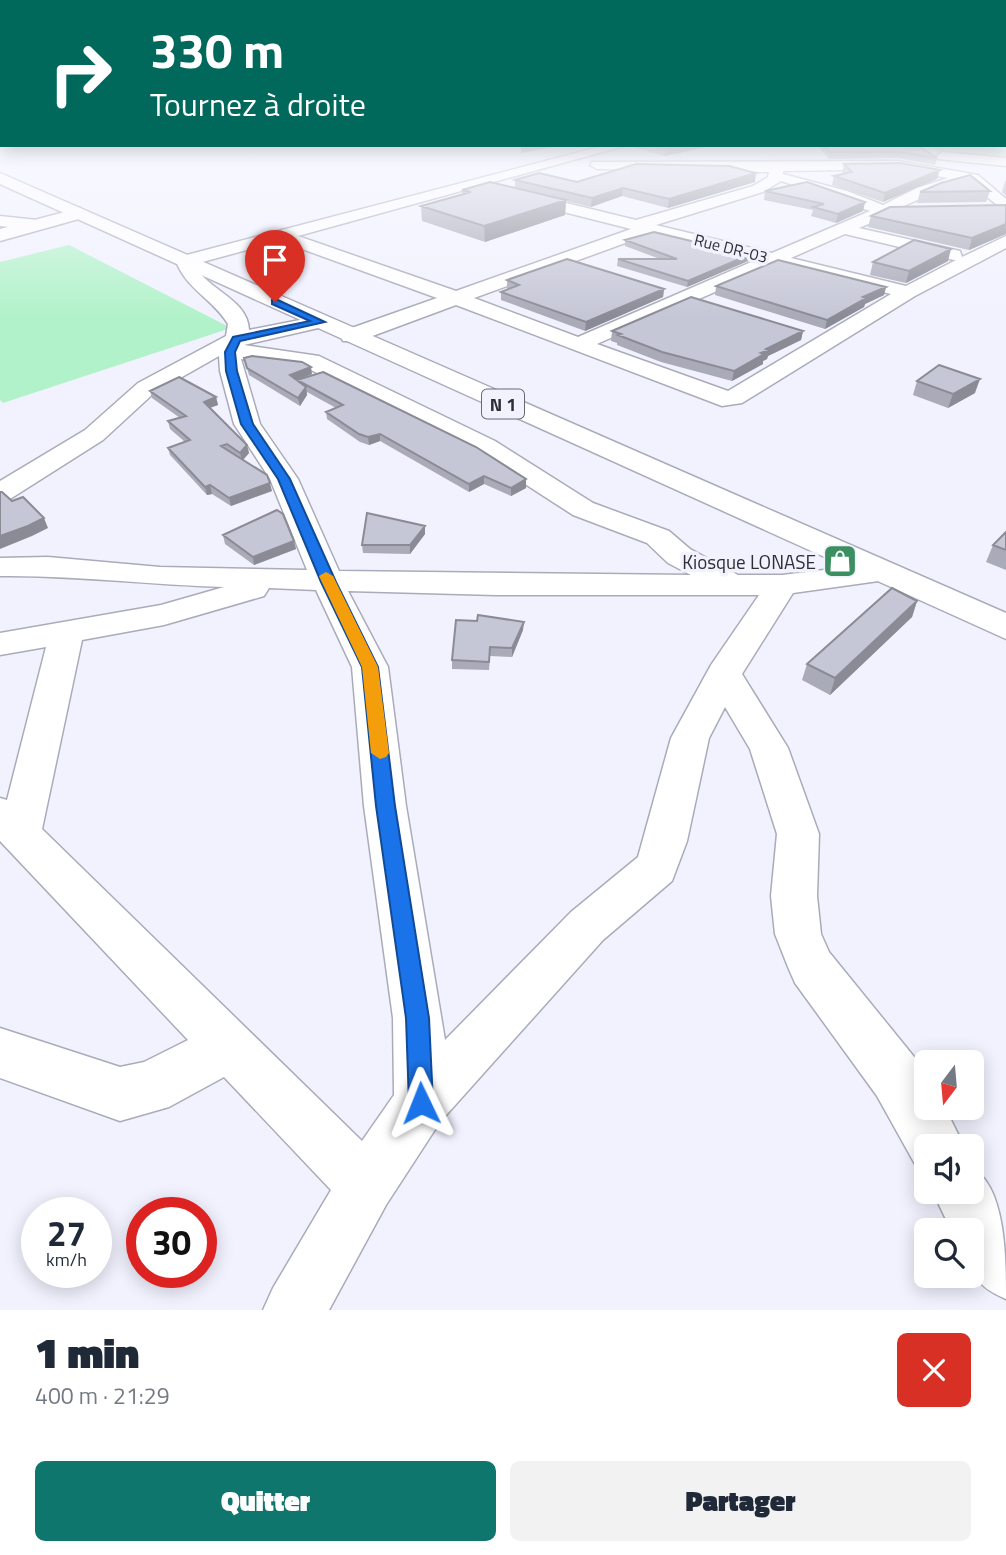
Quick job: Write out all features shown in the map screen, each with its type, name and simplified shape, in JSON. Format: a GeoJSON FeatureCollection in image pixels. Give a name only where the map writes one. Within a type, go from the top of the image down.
{"type":"FeatureCollection","features":[{"type":"Feature","properties":{"kind":"main road","name":"N 1"},"geometry":{"type":"LineString","coordinates":[[35,193],[1006,627]]}},
{"type":"Feature","properties":{"kind":"main road"},"geometry":{"type":"LineString","coordinates":[[0,235],[80,213]]}},
{"type":"Feature","properties":{"kind":"street"},"geometry":{"type":"LineString","coordinates":[[421,1103],[418,1018],[386,806],[370,667],[328,582],[284,479],[247,424],[231,371],[237,324],[225,303],[191,277],[185,261],[441,193]]}},
{"type":"Feature","properties":{"kind":"street","name":"Rue DR-03"},"geometry":{"type":"LineString","coordinates":[[507,193],[908,292]]}},
{"type":"Feature","properties":{"kind":"street"},"geometry":{"type":"LineString","coordinates":[[351,336],[566,258],[644,226],[740,193]]}},
{"type":"Feature","properties":{"kind":"street"},"geometry":{"type":"LineString","coordinates":[[839,193],[884,211],[921,210]]}},
{"type":"Feature","properties":{"kind":"street"},"geometry":{"type":"LineString","coordinates":[[579,344],[884,211],[918,193]]}},
{"type":"Feature","properties":{"kind":"street"},"geometry":{"type":"LineString","coordinates":[[989,193],[1006,208]]}},
{"type":"Feature","properties":{"kind":"street"},"geometry":{"type":"LineString","coordinates":[[982,208],[1006,208]]}},
{"type":"Feature","properties":{"kind":"street"},"geometry":{"type":"LineString","coordinates":[[0,221],[37,225]]}},
{"type":"Feature","properties":{"kind":"street"},"geometry":{"type":"LineString","coordinates":[[839,229],[996,267]]}},
{"type":"Feature","properties":{"kind":"street"},"geometry":{"type":"LineString","coordinates":[[279,235],[456,298],[722,399],[734,398],[826,339],[966,259],[1006,241]]}},
{"type":"Feature","properties":{"kind":"street"},"geometry":{"type":"LineString","coordinates":[[566,258],[602,270]]}},
{"type":"Feature","properties":{"kind":"street"},"geometry":{"type":"LineString","coordinates":[[663,289],[712,304]]}},
{"type":"Feature","properties":{"kind":"street"},"geometry":{"type":"LineString","coordinates":[[0,493],[94,435],[146,388],[233,345],[320,322]]}},
{"type":"Feature","properties":{"kind":"street"},"geometry":{"type":"LineString","coordinates":[[801,331],[826,339]]}},
{"type":"Feature","properties":{"kind":"street"},"geometry":{"type":"LineString","coordinates":[[233,345],[312,361],[486,447],[583,509],[658,537],[679,556],[730,583]]}},
{"type":"Feature","properties":{"kind":"street"},"geometry":{"type":"LineString","coordinates":[[0,567],[48,566],[160,576],[496,585],[782,585],[882,572]]}},
{"type":"Feature","properties":{"kind":"street"},"geometry":{"type":"LineString","coordinates":[[0,644],[164,615],[283,580]]}},
{"type":"Feature","properties":{"kind":"street"},"geometry":{"type":"LineString","coordinates":[[295,1310],[366,1185],[421,1103],[587,926],[656,868],[666,841],[690,738],[724,674],[782,585]]}},
{"type":"Feature","properties":{"kind":"street"},"geometry":{"type":"LineString","coordinates":[[67,632],[10,824],[366,1185]]}},
{"type":"Feature","properties":{"kind":"street"},"geometry":{"type":"LineString","coordinates":[[724,674],[769,748],[798,834],[794,896],[798,934],[812,967],[896,1077],[929,1134]]}},
{"type":"Feature","properties":{"kind":"street"},"geometry":{"type":"LineString","coordinates":[[0,1053],[120,1094],[150,1088],[229,1046]]}},
{"type":"Feature","properties":{"kind":"street"},"geometry":{"type":"LineString","coordinates":[[969,1204],[1006,1268]]}},
{"type":"Feature","properties":{"kind":"green space"},"geometry":{"type":"Polygon","coordinates":[[[69,245],[231,328],[3,403],[0,400],[0,262],[69,245]]]}},
{"type":"Feature","properties":{"kind":"building"},"geometry":{"type":"Polygon","coordinates":[[[467,193],[537,193],[566,200],[484,226],[421,206],[467,193]]]}},
{"type":"Feature","properties":{"kind":"building"},"geometry":{"type":"Polygon","coordinates":[[[571,193],[607,193],[592,198],[571,193]]]}},
{"type":"Feature","properties":{"kind":"building"},"geometry":{"type":"Polygon","coordinates":[[[644,193],[689,193],[669,199],[644,193]]]}},
{"type":"Feature","properties":{"kind":"building"},"geometry":{"type":"Polygon","coordinates":[[[775,193],[839,193],[865,202],[838,214],[813,207],[824,204],[775,193]]]}},
{"type":"Feature","properties":{"kind":"building"},"geometry":{"type":"Polygon","coordinates":[[[1006,205],[1006,224],[972,238],[871,216],[890,207],[1006,205]]]}},
{"type":"Feature","properties":{"kind":"building"},"geometry":{"type":"Polygon","coordinates":[[[654,232],[749,255],[688,281],[618,259],[677,259],[625,240],[654,232]]]}},
{"type":"Feature","properties":{"kind":"building"},"geometry":{"type":"Polygon","coordinates":[[[914,240],[951,249],[909,271],[873,262],[914,240]]]}},
{"type":"Feature","properties":{"kind":"building"},"geometry":{"type":"Polygon","coordinates":[[[567,259],[664,289],[586,322],[501,292],[519,285],[507,280],[567,259]]]}},
{"type":"Feature","properties":{"kind":"building"},"geometry":{"type":"Polygon","coordinates":[[[778,260],[886,287],[863,297],[866,298],[827,320],[716,286],[778,260]]]}},
{"type":"Feature","properties":{"kind":"building"},"geometry":{"type":"Polygon","coordinates":[[[691,297],[803,331],[766,349],[769,350],[734,371],[662,352],[612,331],[691,297]]]}},
{"type":"Feature","properties":{"kind":"building"},"geometry":{"type":"Polygon","coordinates":[[[252,356],[302,362],[311,367],[290,375],[306,387],[298,398],[247,368],[244,358],[252,356]]]}},
{"type":"Feature","properties":{"kind":"building"},"geometry":{"type":"Polygon","coordinates":[[[939,365],[980,379],[953,394],[917,381],[939,365]]]}},
{"type":"Feature","properties":{"kind":"building"},"geometry":{"type":"Polygon","coordinates":[[[323,372],[476,447],[526,479],[511,488],[484,476],[469,484],[380,434],[368,437],[359,434],[326,412],[343,405],[297,380],[323,372]]]}},
{"type":"Feature","properties":{"kind":"building"},"geometry":{"type":"Polygon","coordinates":[[[179,377],[216,397],[204,402],[247,445],[240,453],[227,444],[221,446],[267,475],[270,483],[229,498],[210,485],[205,487],[168,448],[190,440],[168,421],[186,416],[150,391],[179,377]]]}},
{"type":"Feature","properties":{"kind":"building"},"geometry":{"type":"Polygon","coordinates":[[[0,492],[12,501],[23,497],[44,518],[0,536],[0,492]]]}},
{"type":"Feature","properties":{"kind":"building"},"geometry":{"type":"Polygon","coordinates":[[[277,510],[283,514],[294,541],[253,557],[223,535],[277,510]]]}},
{"type":"Feature","properties":{"kind":"building"},"geometry":{"type":"Polygon","coordinates":[[[367,513],[425,526],[410,545],[362,545],[367,513]]]}},
{"type":"Feature","properties":{"kind":"building"},"geometry":{"type":"Polygon","coordinates":[[[1006,532],[1006,550],[993,545],[1006,532]]]}},
{"type":"Feature","properties":{"kind":"building"},"geometry":{"type":"Polygon","coordinates":[[[892,588],[917,601],[835,678],[807,664],[892,588]]]}},
{"type":"Feature","properties":{"kind":"building"},"geometry":{"type":"Polygon","coordinates":[[[478,615],[524,622],[512,648],[490,647],[489,662],[452,660],[456,620],[477,621],[478,615]]]}},
{"type":"Feature","properties":{"kind":"slow traffic"},"geometry":{"type":"LineString","coordinates":[[326,576],[370,667],[380,753]]}},
{"type":"Feature","properties":{"kind":"place","name":"Kiosque LONASE"},"geometry":{"type":"Point","coordinates":[840,561]}},
{"type":"Feature","properties":{"kind":"route"},"geometry":{"type":"LineString","coordinates":[[275,302],[320,322],[237,339],[230,352],[231,371],[247,424],[284,479],[328,582],[370,667],[386,806],[418,1018],[421,1103]]}}]}
